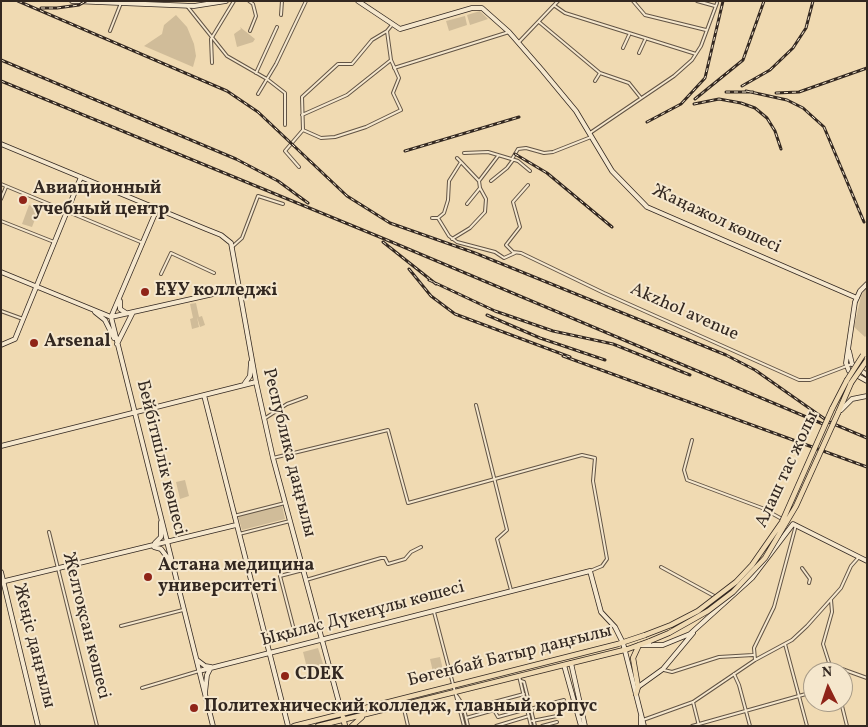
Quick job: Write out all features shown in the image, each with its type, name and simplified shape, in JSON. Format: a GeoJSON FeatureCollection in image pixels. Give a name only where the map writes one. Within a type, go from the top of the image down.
{"type":"FeatureCollection","features":[{"type":"Feature","properties":{"kind":"main road"},"geometry":{"type":"LineString","coordinates":[[72,1],[186,6],[226,1]]}},
{"type":"Feature","properties":{"kind":"main road"},"geometry":{"type":"LineString","coordinates":[[358,1],[391,26]]}},
{"type":"Feature","properties":{"kind":"main road","name":"Жаңажол көшесі"},"geometry":{"type":"LineString","coordinates":[[391,26],[397,29],[477,7],[487,11],[519,42],[576,111],[612,171],[636,197],[652,210],[682,221],[723,241],[857,298]]}},
{"type":"Feature","properties":{"kind":"main road"},"geometry":{"type":"LineString","coordinates":[[3,145],[221,236],[231,245]]}},
{"type":"Feature","properties":{"kind":"main road"},"geometry":{"type":"LineString","coordinates":[[1,345],[15,339],[81,177]]}},
{"type":"Feature","properties":{"kind":"main road"},"geometry":{"type":"LineString","coordinates":[[111,317],[157,209]]}},
{"type":"Feature","properties":{"kind":"main road","name":"Республика даңғылы"},"geometry":{"type":"LineString","coordinates":[[231,245],[256,382],[273,458],[345,726]]}},
{"type":"Feature","properties":{"kind":"main road"},"geometry":{"type":"LineString","coordinates":[[1,272],[111,317],[240,288]]}},
{"type":"Feature","properties":{"kind":"main road"},"geometry":{"type":"LineString","coordinates":[[867,284],[857,298],[846,365],[849,371],[867,381]]}},
{"type":"Feature","properties":{"kind":"main road"},"geometry":{"type":"LineString","coordinates":[[122,293],[120,309],[126,313],[133,312]]}},
{"type":"Feature","properties":{"kind":"main road"},"geometry":{"type":"LineString","coordinates":[[92,310],[105,320],[117,344]]}},
{"type":"Feature","properties":{"kind":"main road"},"geometry":{"type":"LineString","coordinates":[[117,344],[133,312]]}},
{"type":"Feature","properties":{"kind":"main road","name":"Бейбітшілік көшесі"},"geometry":{"type":"LineString","coordinates":[[111,317],[212,724]]}},
{"type":"Feature","properties":{"kind":"main road"},"geometry":{"type":"LineString","coordinates":[[849,346],[852,364],[860,371],[867,373]]}},
{"type":"Feature","properties":{"kind":"main road","name":"Алаш тас жолы"},"geometry":{"type":"LineString","coordinates":[[645,635],[671,625],[698,610],[729,587],[752,565],[782,522],[832,409],[865,353]]}},
{"type":"Feature","properties":{"kind":"main road"},"geometry":{"type":"LineString","coordinates":[[238,386],[249,378],[251,354]]}},
{"type":"Feature","properties":{"kind":"main road","name":"Алаш тас жолы"},"geometry":{"type":"LineString","coordinates":[[650,640],[684,625],[714,607],[738,587],[765,558],[788,523],[838,413],[849,381],[867,360]]}},
{"type":"Feature","properties":{"kind":"main road"},"geometry":{"type":"LineString","coordinates":[[1,446],[256,382]]}},
{"type":"Feature","properties":{"kind":"main road"},"geometry":{"type":"LineString","coordinates":[[204,395],[288,726]]}},
{"type":"Feature","properties":{"kind":"main road"},"geometry":{"type":"LineString","coordinates":[[838,413],[852,399],[867,396]]}},
{"type":"Feature","properties":{"kind":"main road"},"geometry":{"type":"LineString","coordinates":[[153,545],[160,537],[162,520]]}},
{"type":"Feature","properties":{"kind":"main road"},"geometry":{"type":"LineString","coordinates":[[2,582],[236,525]]}},
{"type":"Feature","properties":{"kind":"main road"},"geometry":{"type":"LineString","coordinates":[[636,694],[638,687],[633,658],[639,645],[663,645],[683,638],[698,627],[726,603],[768,561],[795,525],[867,561]]}},
{"type":"Feature","properties":{"kind":"main road"},"geometry":{"type":"LineString","coordinates":[[147,547],[161,548],[172,564]]}},
{"type":"Feature","properties":{"kind":"main road"},"geometry":{"type":"LineString","coordinates":[[590,571],[601,612],[615,628],[623,643],[643,720],[642,726]]}},
{"type":"Feature","properties":{"kind":"main road","name":"Ықылас Дүкенұлы көшесі"},"geometry":{"type":"LineString","coordinates":[[199,671],[590,571]]}},
{"type":"Feature","properties":{"kind":"main road","name":"Жеңіс даңғылы"},"geometry":{"type":"LineString","coordinates":[[1,572],[38,726]]}},
{"type":"Feature","properties":{"kind":"main road"},"geometry":{"type":"LineString","coordinates":[[638,687],[663,669],[698,627]]}},
{"type":"Feature","properties":{"kind":"main road","name":"Бөгенбай Батыр даңғылы"},"geometry":{"type":"LineString","coordinates":[[294,726],[623,643],[645,635]]}},
{"type":"Feature","properties":{"kind":"main road","name":"Бөгенбай Батыр даңғылы"},"geometry":{"type":"LineString","coordinates":[[318,726],[520,678],[624,650],[650,640]]}},
{"type":"Feature","properties":{"kind":"main road"},"geometry":{"type":"LineString","coordinates":[[271,664],[278,651]]}},
{"type":"Feature","properties":{"kind":"main road"},"geometry":{"type":"LineString","coordinates":[[196,659],[205,666],[215,667]]}},
{"type":"Feature","properties":{"kind":"main road"},"geometry":{"type":"LineString","coordinates":[[571,663],[572,680],[583,726]]}},
{"type":"Feature","properties":{"kind":"main road"},"geometry":{"type":"LineString","coordinates":[[564,665],[572,680]]}},
{"type":"Feature","properties":{"kind":"main road"},"geometry":{"type":"LineString","coordinates":[[205,695],[206,675],[210,669]]}},
{"type":"Feature","properties":{"kind":"main road"},"geometry":{"type":"LineString","coordinates":[[352,726],[357,720],[370,713]]}},
{"type":"Feature","properties":{"kind":"main road"},"geometry":{"type":"LineString","coordinates":[[641,714],[642,726]]}},
{"type":"Feature","properties":{"kind":"street"},"geometry":{"type":"LineString","coordinates":[[212,63],[211,39],[234,1]]}},
{"type":"Feature","properties":{"kind":"street"},"geometry":{"type":"LineString","coordinates":[[249,1],[253,4],[256,16],[250,31]]}},
{"type":"Feature","properties":{"kind":"street"},"geometry":{"type":"LineString","coordinates":[[281,15],[282,1]]}},
{"type":"Feature","properties":{"kind":"street"},"geometry":{"type":"LineString","coordinates":[[258,94],[306,1]]}},
{"type":"Feature","properties":{"kind":"street"},"geometry":{"type":"LineString","coordinates":[[519,42],[558,1]]}},
{"type":"Feature","properties":{"kind":"street"},"geometry":{"type":"LineString","coordinates":[[633,1],[645,15],[707,30]]}},
{"type":"Feature","properties":{"kind":"street"},"geometry":{"type":"LineString","coordinates":[[492,181],[506,168],[518,149],[526,148],[544,153],[553,152],[590,135],[674,76],[696,54],[716,5],[696,1]]}},
{"type":"Feature","properties":{"kind":"street"},"geometry":{"type":"LineString","coordinates":[[110,31],[125,3]]}},
{"type":"Feature","properties":{"kind":"street"},"geometry":{"type":"LineString","coordinates":[[186,6],[211,39],[227,56],[267,78],[285,93],[285,125]]}},
{"type":"Feature","properties":{"kind":"street"},"geometry":{"type":"LineString","coordinates":[[554,6],[565,13],[629,35],[696,54]]}},
{"type":"Feature","properties":{"kind":"street"},"geometry":{"type":"LineString","coordinates":[[539,22],[600,73],[629,83],[641,98]]}},
{"type":"Feature","properties":{"kind":"street"},"geometry":{"type":"LineString","coordinates":[[299,167],[285,151],[303,130],[302,97],[308,89],[338,64],[352,64],[372,40],[387,31],[391,26]]}},
{"type":"Feature","properties":{"kind":"street"},"geometry":{"type":"LineString","coordinates":[[256,72],[277,27]]}},
{"type":"Feature","properties":{"kind":"street"},"geometry":{"type":"LineString","coordinates":[[303,130],[321,138],[335,137],[366,127],[401,110],[393,93],[399,78],[391,60],[387,31]]}},
{"type":"Feature","properties":{"kind":"street"},"geometry":{"type":"LineString","coordinates":[[394,68],[509,32]]}},
{"type":"Feature","properties":{"kind":"street"},"geometry":{"type":"LineString","coordinates":[[623,48],[629,35]]}},
{"type":"Feature","properties":{"kind":"street"},"geometry":{"type":"LineString","coordinates":[[639,53],[645,40]]}},
{"type":"Feature","properties":{"kind":"street"},"geometry":{"type":"LineString","coordinates":[[302,115],[347,95],[391,60]]}},
{"type":"Feature","properties":{"kind":"street"},"geometry":{"type":"LineString","coordinates":[[596,81],[600,73]]}},
{"type":"Feature","properties":{"kind":"street"},"geometry":{"type":"LineString","coordinates":[[464,153],[488,152],[512,159],[530,171]]}},
{"type":"Feature","properties":{"kind":"street"},"geometry":{"type":"LineString","coordinates":[[479,181],[498,156]]}},
{"type":"Feature","properties":{"kind":"street"},"geometry":{"type":"LineString","coordinates":[[438,218],[452,239],[470,228],[486,212],[486,199],[480,188],[479,181],[458,158]]}},
{"type":"Feature","properties":{"kind":"street"},"geometry":{"type":"LineString","coordinates":[[432,218],[438,218],[443,215],[448,200],[450,177],[461,162]]}},
{"type":"Feature","properties":{"kind":"street"},"geometry":{"type":"LineString","coordinates":[[1,184],[143,242]]}},
{"type":"Feature","properties":{"kind":"street"},"geometry":{"type":"LineString","coordinates":[[514,253],[506,245],[520,227],[513,202],[528,185]]}},
{"type":"Feature","properties":{"kind":"street"},"geometry":{"type":"LineString","coordinates":[[1,199],[6,186]]}},
{"type":"Feature","properties":{"kind":"street"},"geometry":{"type":"LineString","coordinates":[[467,204],[480,188]]}},
{"type":"Feature","properties":{"kind":"street"},"geometry":{"type":"LineString","coordinates":[[231,245],[242,238],[258,196],[283,204]]}},
{"type":"Feature","properties":{"kind":"street"},"geometry":{"type":"LineString","coordinates":[[1,221],[54,242]]}},
{"type":"Feature","properties":{"kind":"street","name":"Akzhol avenue"},"geometry":{"type":"LineString","coordinates":[[452,239],[472,247],[495,252],[504,258],[521,252],[598,290],[794,378],[810,380],[852,364]]}},
{"type":"Feature","properties":{"kind":"street"},"geometry":{"type":"LineString","coordinates":[[161,274],[171,254],[214,273]]}},
{"type":"Feature","properties":{"kind":"street"},"geometry":{"type":"LineString","coordinates":[[1,310],[23,319]]}},
{"type":"Feature","properties":{"kind":"street"},"geometry":{"type":"LineString","coordinates":[[264,419],[288,404],[306,397]]}},
{"type":"Feature","properties":{"kind":"street"},"geometry":{"type":"LineString","coordinates":[[476,405],[508,530],[496,538],[511,590]]}},
{"type":"Feature","properties":{"kind":"street"},"geometry":{"type":"LineString","coordinates":[[273,458],[388,430],[408,502],[582,455],[595,458],[593,484],[607,559],[602,566],[590,571]]}},
{"type":"Feature","properties":{"kind":"street"},"geometry":{"type":"LineString","coordinates":[[692,440],[684,470],[687,480],[762,508],[795,525],[774,607],[757,641],[753,655],[755,660]]}},
{"type":"Feature","properties":{"kind":"street"},"geometry":{"type":"LineString","coordinates":[[234,516],[285,503]]}},
{"type":"Feature","properties":{"kind":"street"},"geometry":{"type":"LineString","coordinates":[[239,534],[290,521]]}},
{"type":"Feature","properties":{"kind":"street","name":"Желтоқсан көшесі"},"geometry":{"type":"LineString","coordinates":[[49,532],[96,726]]}},
{"type":"Feature","properties":{"kind":"street"},"geometry":{"type":"LineString","coordinates":[[306,580],[381,558],[385,558],[388,564],[405,559],[411,552],[421,547]]}},
{"type":"Feature","properties":{"kind":"street"},"geometry":{"type":"LineString","coordinates":[[643,720],[693,702],[755,660],[785,644],[807,626],[831,600],[841,588],[851,566],[859,557]]}},
{"type":"Feature","properties":{"kind":"street"},"geometry":{"type":"LineString","coordinates":[[661,567],[726,603]]}},
{"type":"Feature","properties":{"kind":"street"},"geometry":{"type":"LineString","coordinates":[[802,568],[810,580],[808,583]]}},
{"type":"Feature","properties":{"kind":"street"},"geometry":{"type":"LineString","coordinates":[[294,630],[280,576],[303,570]]}},
{"type":"Feature","properties":{"kind":"street"},"geometry":{"type":"LineString","coordinates":[[829,662],[823,644],[832,612],[831,600]]}},
{"type":"Feature","properties":{"kind":"street"},"geometry":{"type":"LineString","coordinates":[[121,626],[184,610]]}},
{"type":"Feature","properties":{"kind":"street"},"geometry":{"type":"LineString","coordinates":[[434,611],[466,726]]}},
{"type":"Feature","properties":{"kind":"street"},"geometry":{"type":"LineString","coordinates":[[785,644],[807,726]]}},
{"type":"Feature","properties":{"kind":"street"},"geometry":{"type":"LineString","coordinates":[[663,669],[672,672],[719,657],[753,655]]}},
{"type":"Feature","properties":{"kind":"street","name":"Ықылас Дүкенұлы көшесі"},"geometry":{"type":"LineString","coordinates":[[142,688],[199,671]]}},
{"type":"Feature","properties":{"kind":"street"},"geometry":{"type":"LineString","coordinates":[[853,673],[867,678]]}},
{"type":"Feature","properties":{"kind":"street"},"geometry":{"type":"LineString","coordinates":[[734,674],[750,726]]}},
{"type":"Feature","properties":{"kind":"street"},"geometry":{"type":"LineString","coordinates":[[520,678],[529,709],[529,716],[532,721]]}},
{"type":"Feature","properties":{"kind":"street"},"geometry":{"type":"LineString","coordinates":[[520,678],[524,682],[533,726]]}},
{"type":"Feature","properties":{"kind":"street"},"geometry":{"type":"LineString","coordinates":[[456,694],[464,710],[466,726]]}},
{"type":"Feature","properties":{"kind":"street"},"geometry":{"type":"LineString","coordinates":[[464,710],[524,694]]}},
{"type":"Feature","properties":{"kind":"street"},"geometry":{"type":"LineString","coordinates":[[692,726],[746,709],[803,695]]}},
{"type":"Feature","properties":{"kind":"street"},"geometry":{"type":"LineString","coordinates":[[466,718],[494,710],[498,717],[564,700]]}},
{"type":"Feature","properties":{"kind":"street"},"geometry":{"type":"LineString","coordinates":[[693,702],[699,725]]}},
{"type":"Feature","properties":{"kind":"street"},"geometry":{"type":"LineString","coordinates":[[403,705],[408,726]]}},
{"type":"Feature","properties":{"kind":"street"},"geometry":{"type":"LineString","coordinates":[[843,712],[846,726]]}},
{"type":"Feature","properties":{"kind":"street"},"geometry":{"type":"LineString","coordinates":[[532,721],[562,715]]}},
{"type":"Feature","properties":{"kind":"street"},"geometry":{"type":"LineString","coordinates":[[496,726],[529,716]]}},
{"type":"Feature","properties":{"kind":"street"},"geometry":{"type":"LineString","coordinates":[[542,726],[556,722]]}},
{"type":"Feature","properties":{"kind":"shaded area"},"geometry":{"type":"Polygon","coordinates":[[[480,11],[488,19],[470,25],[467,15],[480,11]]]}},
{"type":"Feature","properties":{"kind":"shaded area"},"geometry":{"type":"Polygon","coordinates":[[[176,15],[187,27],[194,44],[196,56],[193,67],[144,46],[162,34],[164,25],[176,15]]]}},
{"type":"Feature","properties":{"kind":"shaded area"},"geometry":{"type":"Polygon","coordinates":[[[465,16],[467,25],[449,31],[446,21],[465,16]]]}},
{"type":"Feature","properties":{"kind":"shaded area"},"geometry":{"type":"Polygon","coordinates":[[[240,27],[255,39],[253,42],[237,47],[234,34],[241,29],[240,27]]]}},
{"type":"Feature","properties":{"kind":"shaded area"},"geometry":{"type":"Polygon","coordinates":[[[29,205],[39,209],[32,227],[22,224],[29,205]]]}},
{"type":"Feature","properties":{"kind":"shaded area"},"geometry":{"type":"Polygon","coordinates":[[[867,286],[867,335],[865,337],[854,327],[861,296],[867,286]]]}},
{"type":"Feature","properties":{"kind":"shaded area"},"geometry":{"type":"Polygon","coordinates":[[[196,303],[199,317],[202,316],[205,325],[200,327],[197,317],[199,327],[192,329],[190,319],[193,318],[190,304],[196,303]]]}},
{"type":"Feature","properties":{"kind":"shaded area"},"geometry":{"type":"Polygon","coordinates":[[[185,480],[189,496],[180,499],[176,482],[185,480]]]}},
{"type":"Feature","properties":{"kind":"shaded area"},"geometry":{"type":"Polygon","coordinates":[[[282,505],[285,519],[242,530],[238,516],[282,505]]]}},
{"type":"Feature","properties":{"kind":"shaded area"},"geometry":{"type":"Polygon","coordinates":[[[318,648],[324,667],[308,672],[303,652],[318,648]]]}},
{"type":"Feature","properties":{"kind":"shaded area"},"geometry":{"type":"Polygon","coordinates":[[[440,657],[444,674],[434,676],[430,659],[440,657]]]}},
{"type":"Feature","properties":{"kind":"railway"},"geometry":{"type":"LineString","coordinates":[[18,1],[227,91],[258,112],[347,196],[390,223],[475,253],[726,355],[755,370],[829,422],[867,438]]}},
{"type":"Feature","properties":{"kind":"railway"},"geometry":{"type":"LineString","coordinates":[[41,8],[79,5],[86,1]]}},
{"type":"Feature","properties":{"kind":"railway"},"geometry":{"type":"LineString","coordinates":[[647,122],[681,104],[705,78],[723,1]]}},
{"type":"Feature","properties":{"kind":"railway"},"geometry":{"type":"LineString","coordinates":[[695,99],[743,60],[764,1]]}},
{"type":"Feature","properties":{"kind":"railway"},"geometry":{"type":"LineString","coordinates":[[742,86],[770,70],[793,48],[806,28],[813,1]]}},
{"type":"Feature","properties":{"kind":"railway"},"geometry":{"type":"LineString","coordinates":[[1,60],[236,159],[278,181],[308,203]]}},
{"type":"Feature","properties":{"kind":"railway"},"geometry":{"type":"LineString","coordinates":[[776,93],[799,92],[867,68]]}},
{"type":"Feature","properties":{"kind":"railway"},"geometry":{"type":"LineString","coordinates":[[1,81],[387,240],[823,424]]}},
{"type":"Feature","properties":{"kind":"railway"},"geometry":{"type":"LineString","coordinates":[[746,91],[787,100],[803,108],[824,127],[864,222]]}},
{"type":"Feature","properties":{"kind":"railway"},"geometry":{"type":"LineString","coordinates":[[726,92],[753,92]]}},
{"type":"Feature","properties":{"kind":"railway"},"geometry":{"type":"LineString","coordinates":[[694,104],[719,99],[755,108],[767,118],[775,131],[781,149]]}},
{"type":"Feature","properties":{"kind":"railway"},"geometry":{"type":"LineString","coordinates":[[405,151],[519,117]]}},
{"type":"Feature","properties":{"kind":"railway"},"geometry":{"type":"LineString","coordinates":[[515,154],[547,173],[612,227]]}},
{"type":"Feature","properties":{"kind":"railway"},"geometry":{"type":"LineString","coordinates":[[383,242],[436,284]]}},
{"type":"Feature","properties":{"kind":"railway"},"geometry":{"type":"LineString","coordinates":[[409,269],[431,296],[455,314],[570,357]]}},
{"type":"Feature","properties":{"kind":"railway"},"geometry":{"type":"LineString","coordinates":[[429,280],[495,311],[553,331],[613,344],[690,375]]}},
{"type":"Feature","properties":{"kind":"railway"},"geometry":{"type":"LineString","coordinates":[[487,315],[540,338],[605,360]]}},
{"type":"Feature","properties":{"kind":"railway"},"geometry":{"type":"LineString","coordinates":[[563,356],[867,467]]}},
{"type":"Feature","properties":{"kind":"place","name":"Авиационный учебный центр"},"geometry":{"type":"Point","coordinates":[23,200]}},
{"type":"Feature","properties":{"kind":"place","name":"ЕҰУ колледжі"},"geometry":{"type":"Point","coordinates":[145,292]}},
{"type":"Feature","properties":{"kind":"place","name":"Arsenal"},"geometry":{"type":"Point","coordinates":[34,343]}},
{"type":"Feature","properties":{"kind":"place","name":"Астана медицина университеті"},"geometry":{"type":"Point","coordinates":[148,577]}},
{"type":"Feature","properties":{"kind":"place","name":"CDEK"},"geometry":{"type":"Point","coordinates":[285,676]}},
{"type":"Feature","properties":{"kind":"place","name":"Политехнический колледж, главный корпус"},"geometry":{"type":"Point","coordinates":[194,708]}}]}
